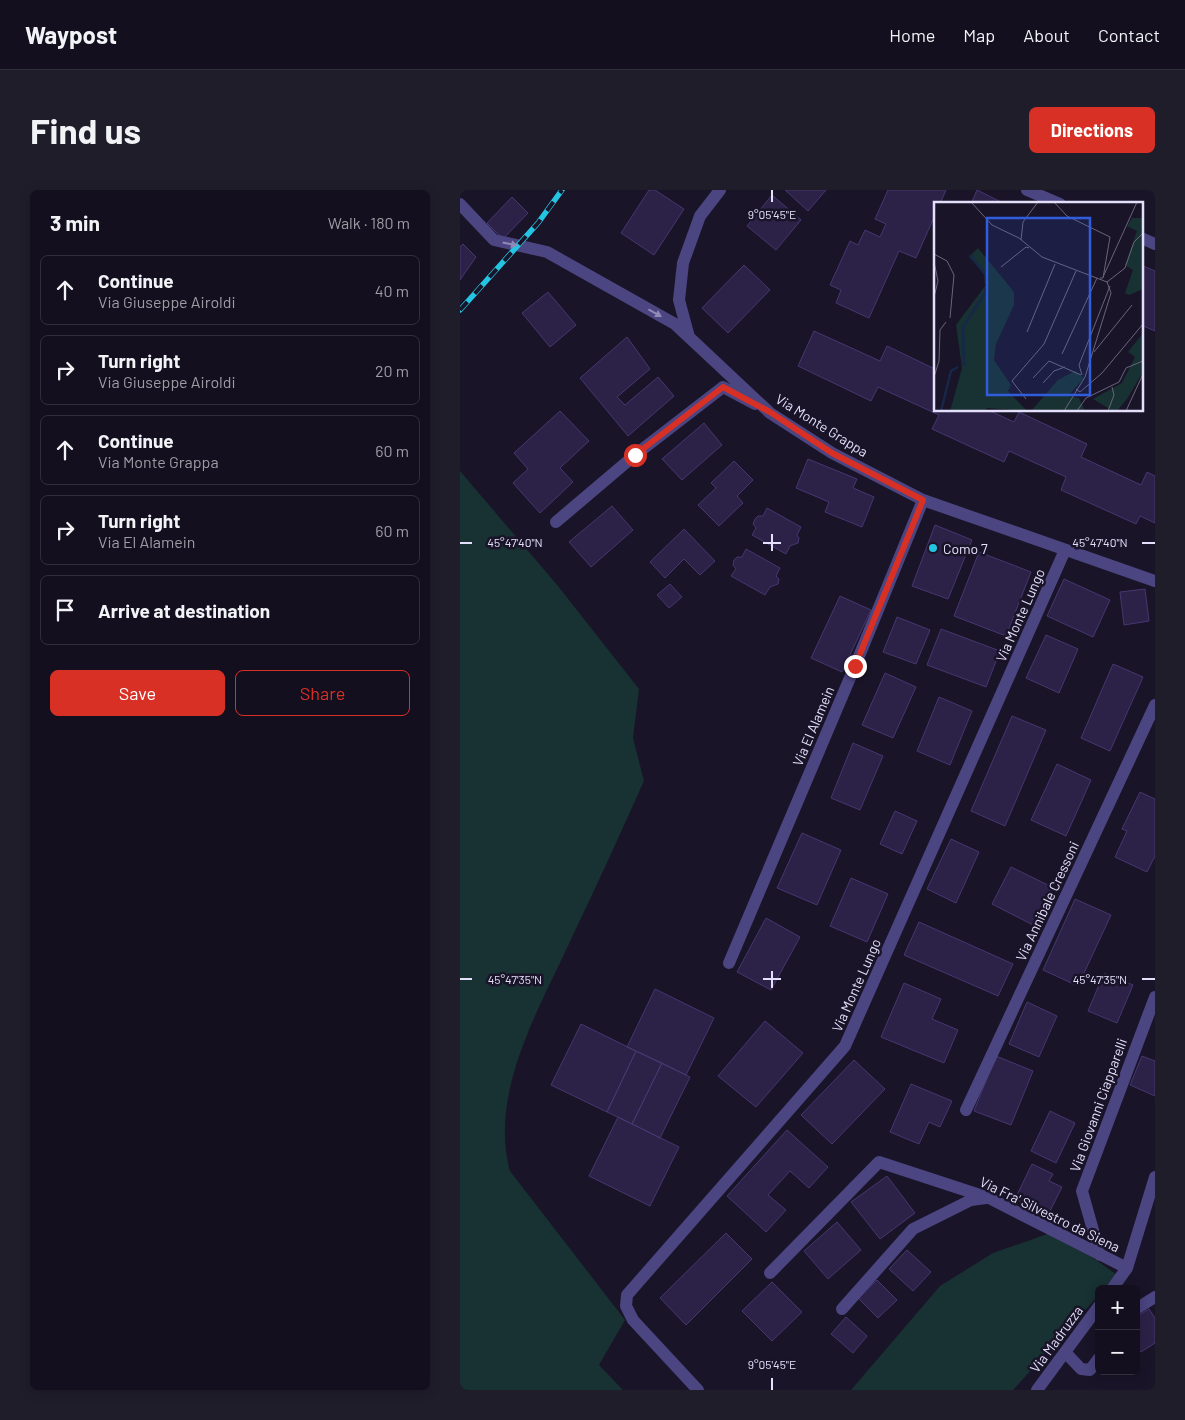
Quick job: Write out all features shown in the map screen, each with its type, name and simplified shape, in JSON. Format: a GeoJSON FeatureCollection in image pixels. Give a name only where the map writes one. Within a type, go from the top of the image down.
{"type":"FeatureCollection","features":[{"type":"Feature","properties":{"kind":"street"},"geometry":{"type":"LineString","coordinates":[[689,337],[679,300],[683,263],[700,216],[720,190]]}},
{"type":"Feature","properties":{"kind":"street"},"geometry":{"type":"LineString","coordinates":[[1028,190],[1055,202]]}},
{"type":"Feature","properties":{"kind":"street","name":"Via Monte Grappa"},"geometry":{"type":"LineString","coordinates":[[460,204],[494,240],[547,252],[675,324],[770,412],[832,453],[923,500],[1155,581]]}},
{"type":"Feature","properties":{"kind":"street"},"geometry":{"type":"LineString","coordinates":[[1142,238],[1155,244]]}},
{"type":"Feature","properties":{"kind":"street"},"geometry":{"type":"LineString","coordinates":[[556,522],[635,455],[723,387],[770,412]]}},
{"type":"Feature","properties":{"kind":"street","name":"Via El Alamein"},"geometry":{"type":"LineString","coordinates":[[729,963],[923,500]]}},
{"type":"Feature","properties":{"kind":"street","name":"Via Monte Lungo"},"geometry":{"type":"LineString","coordinates":[[698,1390],[633,1320],[626,1306],[626,1295],[845,1046],[1065,550]]}},
{"type":"Feature","properties":{"kind":"street","name":"Via Annibale Cressoni"},"geometry":{"type":"LineString","coordinates":[[966,1110],[1155,705]]}},
{"type":"Feature","properties":{"kind":"street","name":"Via Giovanni Ciapparelli"},"geometry":{"type":"LineString","coordinates":[[1100,1255],[1082,1191],[1155,996]]}},
{"type":"Feature","properties":{"kind":"street","name":"Via Fra' Silvestro da Siena"},"geometry":{"type":"LineString","coordinates":[[770,1272],[879,1162],[989,1198],[1127,1268]]}},
{"type":"Feature","properties":{"kind":"street"},"geometry":{"type":"LineString","coordinates":[[1115,1285],[1127,1268],[1155,1177]]}},
{"type":"Feature","properties":{"kind":"street"},"geometry":{"type":"LineString","coordinates":[[842,1309],[913,1229],[971,1200],[989,1198]]}},
{"type":"Feature","properties":{"kind":"street"},"geometry":{"type":"LineString","coordinates":[[1140,1307],[1155,1297]]}},
{"type":"Feature","properties":{"kind":"street","name":"Via Madruzza"},"geometry":{"type":"LineString","coordinates":[[1037,1390],[1095,1311]]}},
{"type":"Feature","properties":{"kind":"street"},"geometry":{"type":"LineString","coordinates":[[1065,1352],[1081,1369],[1090,1370],[1095,1363]]}},
{"type":"Feature","properties":{"kind":"green space"},"geometry":{"type":"Polygon","coordinates":[[[460,471],[558,586],[639,689],[633,738],[644,781],[534,1018],[522,1049],[512,1079],[506,1110],[505,1141],[510,1171],[625,1320],[599,1365],[623,1390],[460,1390],[460,471]]]}},
{"type":"Feature","properties":{"kind":"green space"},"geometry":{"type":"Polygon","coordinates":[[[1056,1231],[1117,1275],[1108,1285],[1095,1285],[1095,1299],[1013,1390],[851,1390],[940,1286],[993,1253],[1056,1231]]]}},
{"type":"Feature","properties":{"kind":"building"},"geometry":{"type":"Polygon","coordinates":[[[649,190],[655,190],[684,209],[654,255],[621,233],[649,190]]]}},
{"type":"Feature","properties":{"kind":"building"},"geometry":{"type":"Polygon","coordinates":[[[785,190],[826,190],[808,211],[785,190]]]}},
{"type":"Feature","properties":{"kind":"building"},"geometry":{"type":"Polygon","coordinates":[[[888,190],[946,190],[941,202],[934,202],[934,217],[916,258],[899,251],[869,318],[836,303],[841,290],[830,285],[850,241],[858,245],[865,230],[880,237],[886,224],[875,219],[888,190]]]}},
{"type":"Feature","properties":{"kind":"building"},"geometry":{"type":"Polygon","coordinates":[[[977,190],[1001,202],[972,202],[977,190]]]}},
{"type":"Feature","properties":{"kind":"building"},"geometry":{"type":"Polygon","coordinates":[[[772,195],[801,220],[776,250],[747,226],[772,195]]]}},
{"type":"Feature","properties":{"kind":"building"},"geometry":{"type":"Polygon","coordinates":[[[512,197],[528,213],[503,239],[487,223],[512,197]]]}},
{"type":"Feature","properties":{"kind":"building"},"geometry":{"type":"Polygon","coordinates":[[[463,244],[476,257],[460,280],[460,247],[463,244]]]}},
{"type":"Feature","properties":{"kind":"building"},"geometry":{"type":"Polygon","coordinates":[[[744,265],[770,290],[728,333],[702,308],[744,265]]]}},
{"type":"Feature","properties":{"kind":"building"},"geometry":{"type":"Polygon","coordinates":[[[1143,266],[1155,271],[1155,331],[1142,325],[1143,266]]]}},
{"type":"Feature","properties":{"kind":"building"},"geometry":{"type":"Polygon","coordinates":[[[548,292],[576,325],[550,347],[522,313],[548,292]]]}},
{"type":"Feature","properties":{"kind":"building"},"geometry":{"type":"Polygon","coordinates":[[[814,331],[880,361],[887,346],[934,369],[934,411],[990,411],[1014,422],[1019,412],[1087,444],[1081,457],[1141,485],[1147,472],[1155,476],[1155,523],[1140,516],[1136,524],[1061,490],[1066,477],[1009,451],[1004,462],[932,429],[939,415],[878,387],[871,401],[798,366],[814,331]]]}},
{"type":"Feature","properties":{"kind":"building"},"geometry":{"type":"Polygon","coordinates":[[[627,337],[650,369],[617,397],[625,405],[658,377],[674,396],[628,436],[580,378],[627,337]]]}},
{"type":"Feature","properties":{"kind":"building"},"geometry":{"type":"Polygon","coordinates":[[[560,411],[589,441],[560,468],[573,482],[540,513],[513,483],[528,469],[514,453],[560,411]]]}},
{"type":"Feature","properties":{"kind":"building"},"geometry":{"type":"Polygon","coordinates":[[[704,423],[722,445],[682,480],[662,459],[704,423]]]}},
{"type":"Feature","properties":{"kind":"building"},"geometry":{"type":"Polygon","coordinates":[[[808,459],[857,479],[853,488],[874,497],[862,527],[825,512],[829,502],[796,488],[808,459]]]}},
{"type":"Feature","properties":{"kind":"building"},"geometry":{"type":"Polygon","coordinates":[[[734,461],[753,480],[737,496],[743,503],[719,526],[698,505],[716,488],[711,483],[734,461]]]}},
{"type":"Feature","properties":{"kind":"building"},"geometry":{"type":"Polygon","coordinates":[[[612,506],[633,530],[591,567],[569,542],[612,506]]]}},
{"type":"Feature","properties":{"kind":"building"},"geometry":{"type":"Polygon","coordinates":[[[767,508],[801,527],[797,535],[799,538],[798,543],[790,546],[786,554],[752,535],[756,528],[753,524],[755,519],[758,516],[763,516],[767,508]]]}},
{"type":"Feature","properties":{"kind":"building"},"geometry":{"type":"Polygon","coordinates":[[[935,525],[972,540],[948,599],[912,586],[935,525]]]}},
{"type":"Feature","properties":{"kind":"building"},"geometry":{"type":"Polygon","coordinates":[[[684,529],[715,561],[700,575],[684,559],[665,578],[650,562],[684,529]]]}},
{"type":"Feature","properties":{"kind":"building"},"geometry":{"type":"Polygon","coordinates":[[[746,549],[780,568],[776,576],[779,579],[778,584],[770,587],[765,595],[731,576],[736,569],[733,565],[734,560],[737,557],[742,557],[746,549]]]}},
{"type":"Feature","properties":{"kind":"building"},"geometry":{"type":"Polygon","coordinates":[[[979,552],[1031,572],[1006,636],[954,616],[979,552]]]}},
{"type":"Feature","properties":{"kind":"building"},"geometry":{"type":"Polygon","coordinates":[[[1064,579],[1110,600],[1093,637],[1047,616],[1064,579]]]}},
{"type":"Feature","properties":{"kind":"building"},"geometry":{"type":"Polygon","coordinates":[[[670,584],[682,597],[669,608],[657,595],[670,584]]]}},
{"type":"Feature","properties":{"kind":"building"},"geometry":{"type":"Polygon","coordinates":[[[1145,589],[1149,621],[1124,625],[1120,592],[1145,589]]]}},
{"type":"Feature","properties":{"kind":"building"},"geometry":{"type":"Polygon","coordinates":[[[840,596],[871,610],[842,672],[811,658],[840,596]]]}},
{"type":"Feature","properties":{"kind":"building"},"geometry":{"type":"Polygon","coordinates":[[[897,617],[930,630],[916,664],[883,652],[897,617]]]}},
{"type":"Feature","properties":{"kind":"building"},"geometry":{"type":"Polygon","coordinates":[[[941,629],[1000,651],[986,687],[927,665],[941,629]]]}},
{"type":"Feature","properties":{"kind":"building"},"geometry":{"type":"Polygon","coordinates":[[[1046,635],[1078,649],[1059,693],[1026,678],[1046,635]]]}},
{"type":"Feature","properties":{"kind":"building"},"geometry":{"type":"Polygon","coordinates":[[[1113,664],[1143,677],[1110,751],[1081,738],[1113,664]]]}},
{"type":"Feature","properties":{"kind":"building"},"geometry":{"type":"Polygon","coordinates":[[[885,673],[916,687],[893,738],[862,725],[885,673]]]}},
{"type":"Feature","properties":{"kind":"building"},"geometry":{"type":"Polygon","coordinates":[[[939,697],[972,711],[950,765],[917,751],[939,697]]]}},
{"type":"Feature","properties":{"kind":"building"},"geometry":{"type":"Polygon","coordinates":[[[1012,716],[1046,730],[1005,826],[971,811],[1012,716]]]}},
{"type":"Feature","properties":{"kind":"building"},"geometry":{"type":"Polygon","coordinates":[[[853,743],[883,756],[860,810],[831,798],[853,743]]]}},
{"type":"Feature","properties":{"kind":"building"},"geometry":{"type":"Polygon","coordinates":[[[1057,764],[1091,780],[1066,836],[1031,820],[1057,764]]]}},
{"type":"Feature","properties":{"kind":"building"},"geometry":{"type":"Polygon","coordinates":[[[1140,792],[1155,799],[1155,856],[1147,872],[1115,857],[1127,831],[1122,829],[1140,792]]]}},
{"type":"Feature","properties":{"kind":"building"},"geometry":{"type":"Polygon","coordinates":[[[895,811],[917,821],[902,854],[880,844],[895,811]]]}},
{"type":"Feature","properties":{"kind":"building"},"geometry":{"type":"Polygon","coordinates":[[[802,833],[841,850],[817,905],[777,888],[802,833]]]}},
{"type":"Feature","properties":{"kind":"building"},"geometry":{"type":"Polygon","coordinates":[[[951,839],[979,852],[956,903],[927,889],[951,839]]]}},
{"type":"Feature","properties":{"kind":"building"},"geometry":{"type":"Polygon","coordinates":[[[1011,867],[1052,887],[1033,925],[992,904],[1011,867]]]}},
{"type":"Feature","properties":{"kind":"building"},"geometry":{"type":"Polygon","coordinates":[[[851,878],[888,894],[867,942],[830,926],[851,878]]]}},
{"type":"Feature","properties":{"kind":"building"},"geometry":{"type":"Polygon","coordinates":[[[1075,899],[1111,915],[1078,986],[1043,970],[1075,899]]]}},
{"type":"Feature","properties":{"kind":"building"},"geometry":{"type":"Polygon","coordinates":[[[766,918],[800,937],[771,990],[737,972],[766,918]]]}},
{"type":"Feature","properties":{"kind":"building"},"geometry":{"type":"Polygon","coordinates":[[[919,922],[1013,964],[998,996],[904,955],[919,922]]]}},
{"type":"Feature","properties":{"kind":"building"},"geometry":{"type":"Polygon","coordinates":[[[1104,973],[1133,985],[1117,1023],[1088,1011],[1104,973]]]}},
{"type":"Feature","properties":{"kind":"building"},"geometry":{"type":"Polygon","coordinates":[[[904,983],[941,999],[932,1019],[958,1030],[944,1063],[881,1037],[904,983]]]}},
{"type":"Feature","properties":{"kind":"building"},"geometry":{"type":"Polygon","coordinates":[[[655,989],[714,1018],[686,1075],[627,1047],[655,989]]]}},
{"type":"Feature","properties":{"kind":"building"},"geometry":{"type":"Polygon","coordinates":[[[1027,1002],[1057,1016],[1039,1057],[1009,1044],[1027,1002]]]}},
{"type":"Feature","properties":{"kind":"building"},"geometry":{"type":"Polygon","coordinates":[[[765,1021],[803,1053],[756,1107],[718,1076],[765,1021]]]}},
{"type":"Feature","properties":{"kind":"building"},"geometry":{"type":"Polygon","coordinates":[[[581,1024],[636,1051],[607,1112],[551,1085],[581,1024]]]}},
{"type":"Feature","properties":{"kind":"building"},"geometry":{"type":"Polygon","coordinates":[[[636,1051],[662,1063],[632,1124],[607,1112],[636,1051]]]}},
{"type":"Feature","properties":{"kind":"building"},"geometry":{"type":"Polygon","coordinates":[[[996,1056],[1033,1071],[1011,1125],[974,1111],[996,1056]]]}},
{"type":"Feature","properties":{"kind":"building"},"geometry":{"type":"Polygon","coordinates":[[[1142,1056],[1155,1061],[1155,1096],[1130,1085],[1142,1056]]]}},
{"type":"Feature","properties":{"kind":"building"},"geometry":{"type":"Polygon","coordinates":[[[854,1060],[885,1089],[832,1144],[801,1115],[854,1060]]]}},
{"type":"Feature","properties":{"kind":"building"},"geometry":{"type":"Polygon","coordinates":[[[662,1063],[690,1077],[660,1138],[632,1124],[662,1063]]]}},
{"type":"Feature","properties":{"kind":"building"},"geometry":{"type":"Polygon","coordinates":[[[911,1084],[952,1101],[940,1127],[929,1122],[919,1144],[890,1132],[911,1084]]]}},
{"type":"Feature","properties":{"kind":"building"},"geometry":{"type":"Polygon","coordinates":[[[1050,1111],[1075,1123],[1056,1163],[1031,1151],[1050,1111]]]}},
{"type":"Feature","properties":{"kind":"building"},"geometry":{"type":"Polygon","coordinates":[[[618,1117],[679,1147],[650,1206],[589,1176],[618,1117]]]}},
{"type":"Feature","properties":{"kind":"building"},"geometry":{"type":"Polygon","coordinates":[[[787,1130],[828,1167],[809,1188],[790,1171],[768,1195],[786,1210],[766,1232],[727,1196],[787,1130]]]}},
{"type":"Feature","properties":{"kind":"building"},"geometry":{"type":"Polygon","coordinates":[[[1032,1164],[1053,1174],[1049,1181],[1062,1187],[1048,1215],[1015,1199],[1032,1164]]]}},
{"type":"Feature","properties":{"kind":"building"},"geometry":{"type":"Polygon","coordinates":[[[887,1176],[915,1213],[880,1239],[851,1202],[887,1176]]]}},
{"type":"Feature","properties":{"kind":"building"},"geometry":{"type":"Polygon","coordinates":[[[837,1222],[861,1250],[828,1279],[804,1251],[837,1222]]]}},
{"type":"Feature","properties":{"kind":"building"},"geometry":{"type":"Polygon","coordinates":[[[726,1233],[752,1259],[686,1325],[660,1298],[726,1233]]]}},
{"type":"Feature","properties":{"kind":"building"},"geometry":{"type":"Polygon","coordinates":[[[907,1250],[931,1272],[913,1291],[889,1269],[907,1250]]]}},
{"type":"Feature","properties":{"kind":"building"},"geometry":{"type":"Polygon","coordinates":[[[877,1280],[897,1300],[878,1318],[858,1298],[877,1280]]]}},
{"type":"Feature","properties":{"kind":"building"},"geometry":{"type":"Polygon","coordinates":[[[772,1282],[802,1312],[772,1341],[742,1311],[772,1282]]]}},
{"type":"Feature","properties":{"kind":"building"},"geometry":{"type":"Polygon","coordinates":[[[1149,1309],[1155,1318],[1155,1343],[1141,1352],[1140,1351],[1140,1315],[1149,1309]]]}},
{"type":"Feature","properties":{"kind":"building"},"geometry":{"type":"Polygon","coordinates":[[[846,1317],[867,1336],[853,1353],[831,1334],[846,1317]]]}},
{"type":"Feature","properties":{"kind":"railway"},"geometry":{"type":"LineString","coordinates":[[460,310],[538,223],[562,190]]}},
{"type":"Feature","properties":{"kind":"place","name":"Como 7"},"geometry":{"type":"Point","coordinates":[933,548]}},
{"type":"Feature","properties":{"kind":"route"},"geometry":{"type":"LineString","coordinates":[[635,455],[723,387],[770,412],[832,453],[923,500],[855,666]]}}]}
